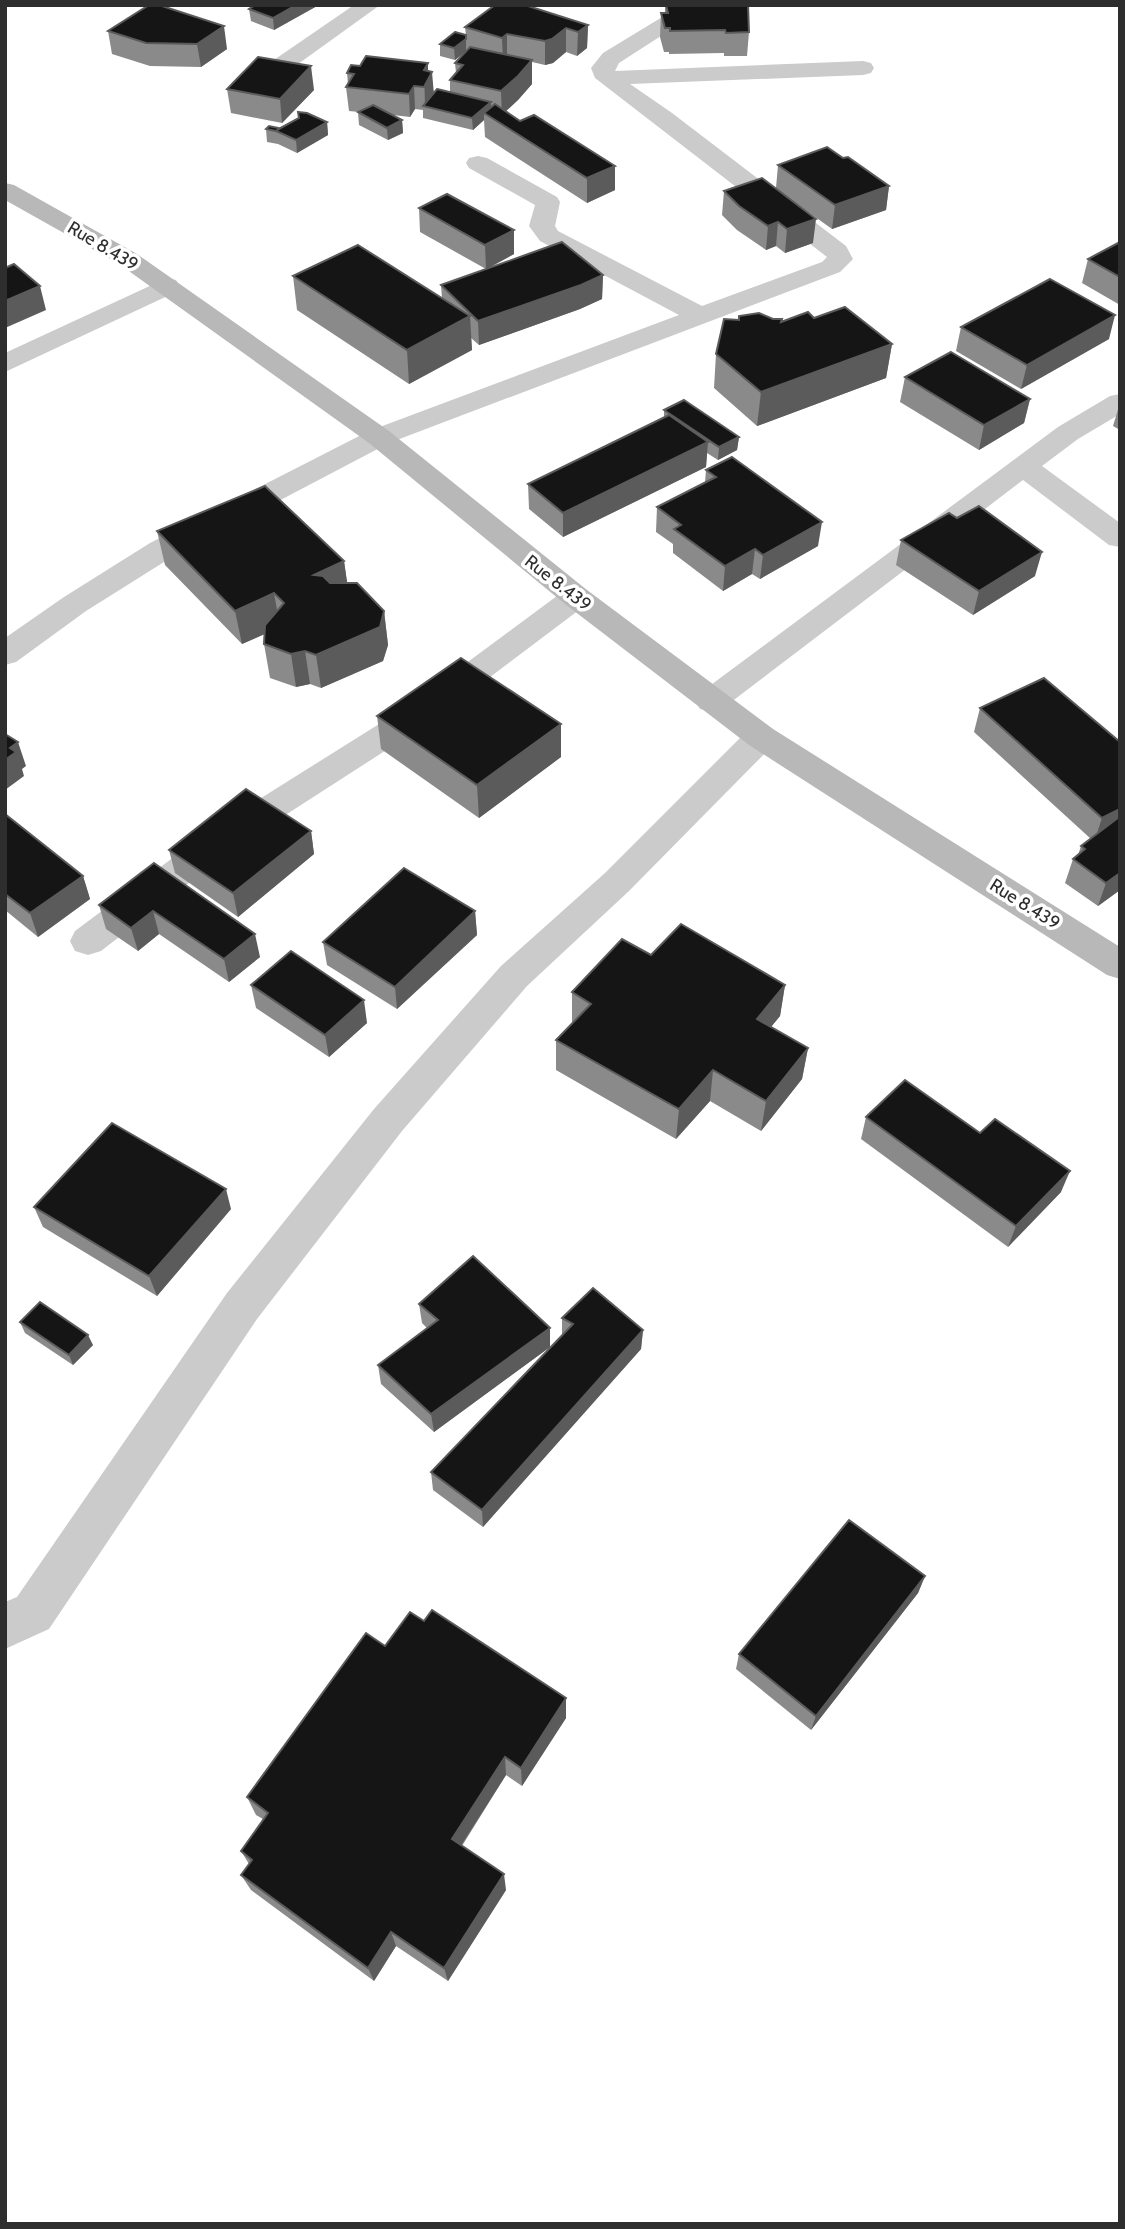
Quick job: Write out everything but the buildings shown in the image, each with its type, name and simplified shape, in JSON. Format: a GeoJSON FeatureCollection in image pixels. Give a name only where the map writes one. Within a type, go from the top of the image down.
{"type":"FeatureCollection","features":[{"type":"Feature","properties":{"kind":"street"},"geometry":{"type":"LineString","coordinates":[[279,67],[369,5]]}},
{"type":"Feature","properties":{"kind":"street"},"geometry":{"type":"LineString","coordinates":[[5,654],[75,604],[161,550],[379,437],[702,317],[831,267],[840,259],[837,251],[664,118],[606,78],[602,68],[611,58],[698,5]]}},
{"type":"Feature","properties":{"kind":"street"},"geometry":{"type":"LineString","coordinates":[[606,78],[863,68]]}},
{"type":"Feature","properties":{"kind":"street"},"geometry":{"type":"LineString","coordinates":[[478,163],[548,202],[542,226],[549,236],[702,317]]}},
{"type":"Feature","properties":{"kind":"street","name":"Rue 8.439"},"geometry":{"type":"LineString","coordinates":[[5,190],[86,234],[167,286],[284,372],[379,437],[576,597],[761,737],[1120,965]]}},
{"type":"Feature","properties":{"kind":"street"},"geometry":{"type":"LineString","coordinates":[[5,364],[167,286]]}},
{"type":"Feature","properties":{"kind":"street"},"geometry":{"type":"LineString","coordinates":[[711,701],[1068,433],[1120,402]]}},
{"type":"Feature","properties":{"kind":"street"},"geometry":{"type":"LineString","coordinates":[[1023,466],[1120,538]]}},
{"type":"Feature","properties":{"kind":"street"},"geometry":{"type":"LineString","coordinates":[[88,941],[222,839],[422,712],[576,597]]}},
{"type":"Feature","properties":{"kind":"street"},"geometry":{"type":"LineString","coordinates":[[5,1626],[33,1613],[242,1306],[388,1120],[514,976],[617,882],[761,737]]}}]}
